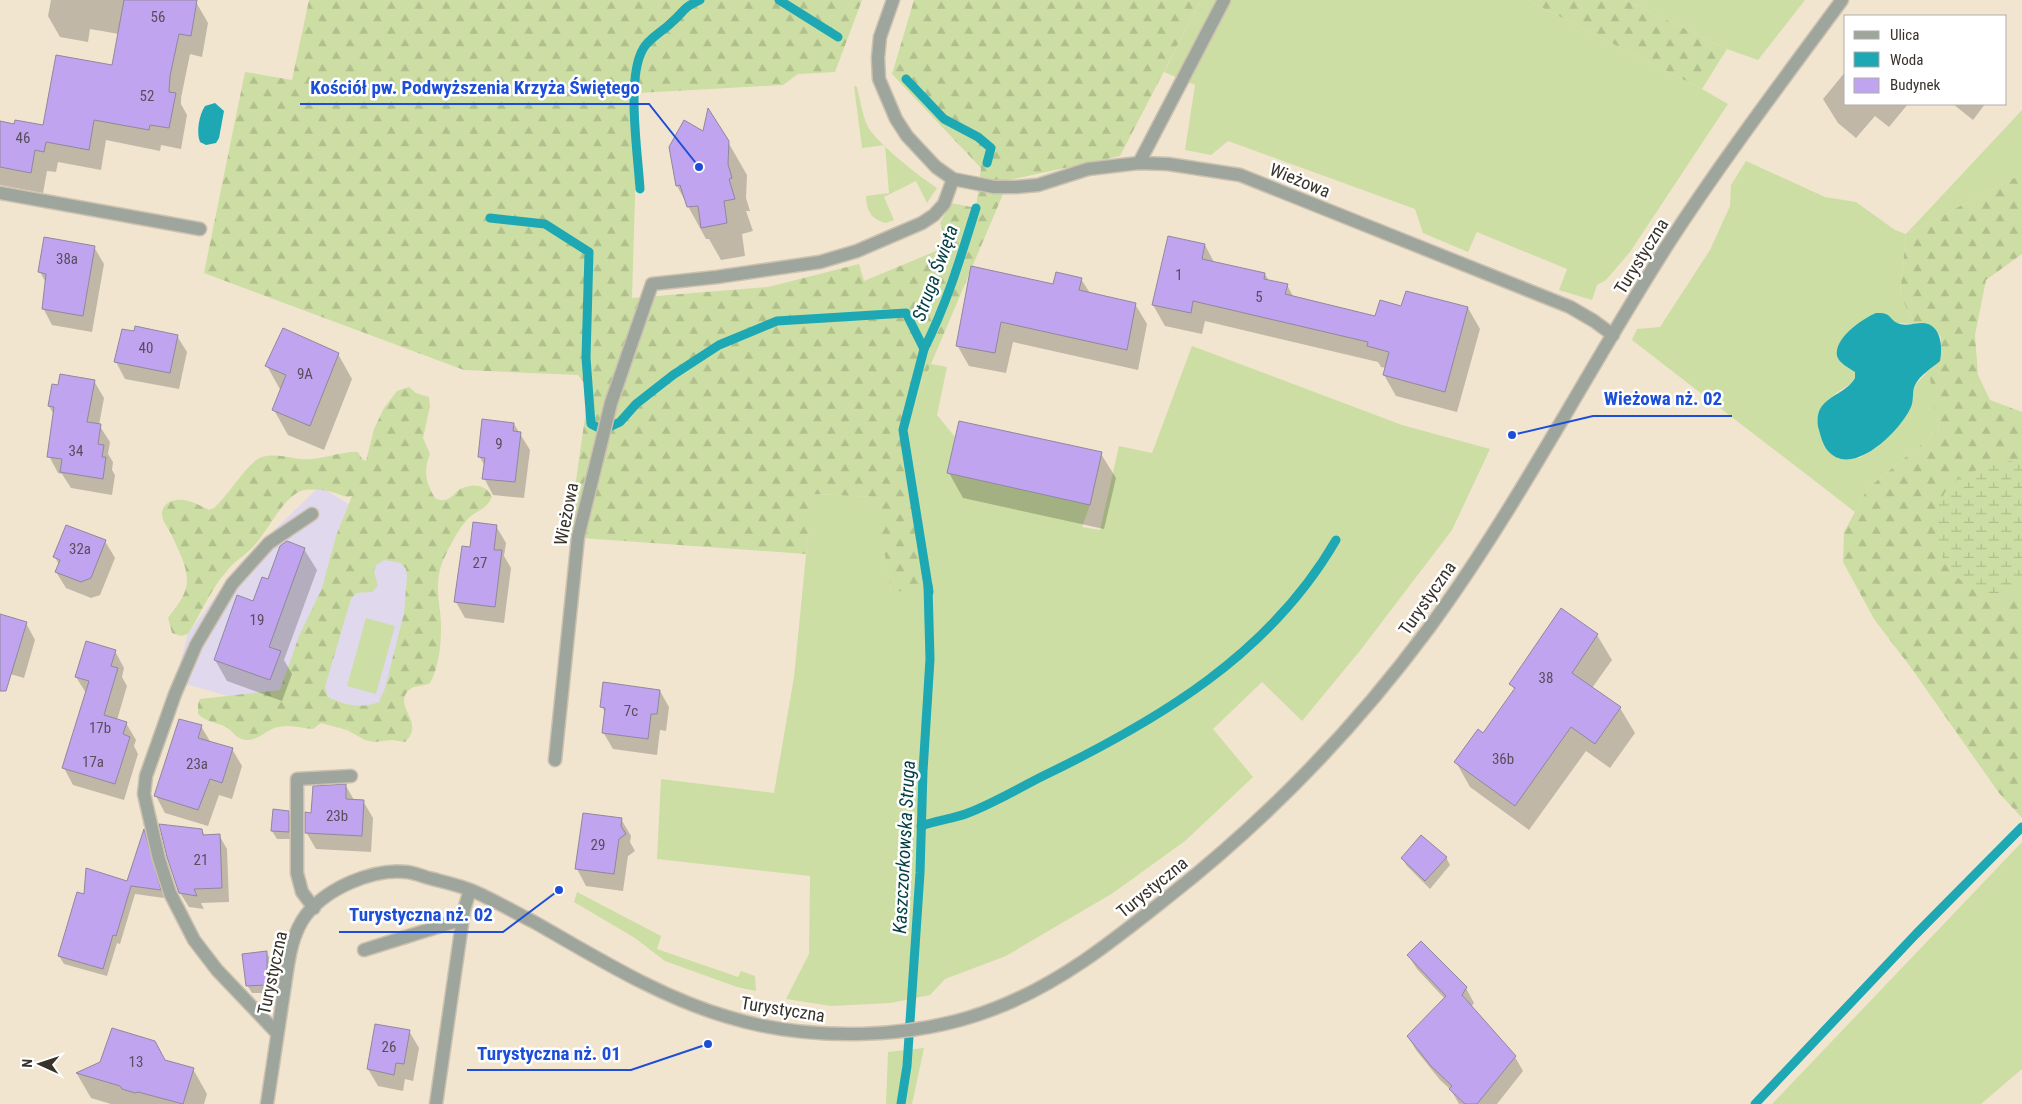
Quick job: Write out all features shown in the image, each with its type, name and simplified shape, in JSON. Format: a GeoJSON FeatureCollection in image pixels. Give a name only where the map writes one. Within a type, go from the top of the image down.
{"type":"FeatureCollection","features":[{"type":"Feature","properties":{"kind":"street"},"geometry":{"type":"LineString","coordinates":[[893,0],[880,37],[878,58],[880,79],[889,106],[907,136],[936,167],[953,179]]}},
{"type":"Feature","properties":{"kind":"street"},"geometry":{"type":"LineString","coordinates":[[1139,163],[1224,0]]}},
{"type":"Feature","properties":{"kind":"street","name":"Turystyczna"},"geometry":{"type":"LineString","coordinates":[[267,1104],[290,955],[300,926],[305,916],[340,887],[359,879],[382,873],[406,872],[470,890],[686,1003],[726,1017],[786,1030],[845,1035],[920,1028],[952,1021],[996,1008],[1041,988],[1084,962],[1194,876],[1265,814],[1319,758],[1364,707],[1428,628],[1466,574],[1541,455],[1671,240],[1737,142],[1842,0]]}},
{"type":"Feature","properties":{"kind":"street","name":"Wieżowa"},"geometry":{"type":"LineString","coordinates":[[555,760],[578,537],[610,402],[652,284],[820,262],[857,250],[922,223],[934,215],[944,204],[953,179],[987,186],[1016,187],[1038,185],[1088,169],[1139,163],[1168,164],[1240,175],[1570,307],[1594,321],[1613,336]]}},
{"type":"Feature","properties":{"kind":"street"},"geometry":{"type":"LineString","coordinates":[[0,193],[200,229]]}},
{"type":"Feature","properties":{"kind":"street"},"geometry":{"type":"LineString","coordinates":[[278,1032],[217,970],[194,940],[170,893],[159,860],[144,794],[146,776],[196,645],[232,584],[269,543],[312,514]]}},
{"type":"Feature","properties":{"kind":"street"},"geometry":{"type":"LineString","coordinates":[[314,908],[302,892],[297,873],[297,779],[351,776]]}},
{"type":"Feature","properties":{"kind":"street"},"geometry":{"type":"LineString","coordinates":[[436,1104],[463,919],[470,890]]}},
{"type":"Feature","properties":{"kind":"street"},"geometry":{"type":"LineString","coordinates":[[364,950],[463,919]]}},
{"type":"Feature","properties":{"kind":"shaded area"},"geometry":{"type":"Polygon","coordinates":[[[320,486],[428,555],[376,738],[175,681],[188,634],[240,563],[320,486]]]}},
{"type":"Feature","properties":{"kind":"green space"},"geometry":{"type":"Polygon","coordinates":[[[309,0],[862,0],[835,72],[798,74],[783,85],[638,93],[632,298],[768,287],[859,264],[864,281],[948,246],[940,223],[951,203],[976,208],[981,168],[892,74],[914,0],[1201,0],[1120,156],[1009,180],[903,430],[929,592],[891,591],[875,497],[813,494],[806,554],[568,537],[589,389],[578,375],[464,370],[204,273],[245,72],[292,80],[309,0]]]}},
{"type":"Feature","properties":{"kind":"green space"},"geometry":{"type":"Polygon","coordinates":[[[1201,0],[1527,0],[1728,104],[1630,252],[1606,280],[1597,285],[1592,300],[1559,290],[1567,269],[1477,232],[1468,252],[1423,233],[1415,209],[1228,141],[1211,155],[1185,150],[1195,85],[1164,72],[1201,0]]]}},
{"type":"Feature","properties":{"kind":"green space"},"geometry":{"type":"Polygon","coordinates":[[[1527,0],[1625,0],[1727,49],[1702,89],[1527,0]]]}},
{"type":"Feature","properties":{"kind":"green space"},"geometry":{"type":"Polygon","coordinates":[[[1625,0],[1805,0],[1758,60],[1727,49],[1625,0]]]}},
{"type":"Feature","properties":{"kind":"green space"},"geometry":{"type":"Polygon","coordinates":[[[854,86],[857,87],[867,125],[884,145],[862,148],[854,86]]]}},
{"type":"Feature","properties":{"kind":"green space"},"geometry":{"type":"Polygon","coordinates":[[[2022,110],[2022,174],[1906,234],[2022,110]]]}},
{"type":"Feature","properties":{"kind":"green space"},"geometry":{"type":"Polygon","coordinates":[[[885,147],[909,168],[937,188],[927,203],[916,181],[884,197],[894,220],[886,223],[876,219],[870,213],[866,196],[889,193],[885,147]]]}},
{"type":"Feature","properties":{"kind":"green space"},"geometry":{"type":"Polygon","coordinates":[[[1746,161],[1825,197],[1856,202],[1895,230],[1906,234],[1900,294],[1915,324],[1897,323],[1837,356],[1840,361],[1855,372],[1855,378],[1827,401],[1817,420],[1839,458],[1859,458],[1876,448],[1889,435],[1910,408],[1915,385],[1930,369],[1939,430],[1868,488],[1855,512],[1632,340],[1637,329],[1660,327],[1710,250],[1730,206],[1731,185],[1746,161]]]}},
{"type":"Feature","properties":{"kind":"green space"},"geometry":{"type":"Polygon","coordinates":[[[2022,174],[2022,254],[1986,280],[1975,335],[1978,375],[1990,400],[2022,412],[2022,818],[1999,793],[1912,669],[1874,619],[1843,562],[1844,532],[1868,488],[1939,430],[1930,371],[1939,350],[1941,339],[1939,333],[1929,326],[1915,324],[1900,295],[1906,234],[2022,174]]]}},
{"type":"Feature","properties":{"kind":"green space"},"geometry":{"type":"Polygon","coordinates":[[[1192,346],[1402,425],[1490,449],[1452,530],[1359,652],[1302,721],[1262,682],[1213,729],[1253,777],[1185,841],[1113,893],[1006,956],[945,979],[930,995],[891,1003],[831,1006],[786,999],[809,954],[810,876],[657,859],[661,779],[774,793],[794,677],[812,494],[876,497],[891,591],[929,591],[903,430],[931,364],[947,367],[937,415],[955,437],[948,473],[1090,505],[1082,527],[1100,530],[1119,446],[1152,453],[1192,346]]]}},
{"type":"Feature","properties":{"kind":"green space"},"geometry":{"type":"Polygon","coordinates":[[[409,387],[416,393],[429,397],[430,406],[423,438],[430,454],[426,472],[428,483],[436,499],[447,499],[460,489],[474,485],[486,489],[492,497],[482,509],[470,517],[462,526],[449,547],[441,566],[438,583],[441,619],[439,656],[436,670],[430,683],[416,686],[408,691],[404,697],[404,703],[411,721],[411,735],[405,742],[392,740],[374,742],[365,740],[347,730],[321,723],[313,729],[282,726],[274,728],[255,739],[246,740],[240,738],[226,727],[201,717],[198,714],[200,699],[280,690],[299,636],[322,588],[336,536],[352,496],[313,490],[304,490],[294,495],[287,501],[257,543],[232,565],[220,579],[188,634],[181,636],[172,633],[168,618],[183,596],[187,585],[187,575],[184,563],[165,524],[163,508],[170,502],[182,500],[209,510],[214,508],[250,466],[265,456],[307,459],[358,452],[362,459],[366,461],[374,429],[384,408],[397,391],[409,387]],[[384,560],[376,565],[374,571],[378,586],[372,592],[356,593],[351,599],[325,687],[328,697],[340,702],[360,706],[379,702],[385,688],[404,613],[407,576],[406,569],[401,563],[384,560]]]}},
{"type":"Feature","properties":{"kind":"green space"},"geometry":{"type":"Polygon","coordinates":[[[2022,459],[2022,581],[2004,596],[1998,598],[1991,597],[1957,577],[1945,563],[1937,538],[1937,512],[1941,500],[1948,489],[1963,476],[1979,469],[2022,459]]]}},
{"type":"Feature","properties":{"kind":"green space"},"geometry":{"type":"Polygon","coordinates":[[[366,618],[395,626],[376,694],[347,686],[366,618]]]}},
{"type":"Feature","properties":{"kind":"green space"},"geometry":{"type":"Polygon","coordinates":[[[2022,842],[2022,1069],[1981,1104],[1772,1104],[2022,842]]]}},
{"type":"Feature","properties":{"kind":"green space"},"geometry":{"type":"Polygon","coordinates":[[[577,892],[661,936],[657,949],[738,977],[741,971],[755,976],[756,991],[737,987],[665,961],[635,938],[574,902],[577,892]]]}},
{"type":"Feature","properties":{"kind":"green space"},"geometry":{"type":"Polygon","coordinates":[[[924,1048],[912,1104],[886,1104],[888,1052],[924,1048]]]}},
{"type":"Feature","properties":{"kind":"water"},"geometry":{"type":"Polygon","coordinates":[[[215,103],[224,111],[219,138],[216,143],[206,145],[200,142],[199,138],[200,119],[205,106],[215,103]]]}},
{"type":"Feature","properties":{"kind":"water"},"geometry":{"type":"Polygon","coordinates":[[[1876,313],[1888,315],[1900,324],[1923,323],[1934,327],[1941,343],[1940,361],[1917,382],[1914,387],[1911,407],[1906,417],[1887,438],[1863,455],[1850,459],[1838,458],[1828,451],[1822,441],[1818,419],[1820,410],[1830,399],[1850,385],[1855,378],[1855,372],[1842,363],[1837,356],[1837,349],[1844,336],[1857,324],[1876,313]]]}},
{"type":"Feature","properties":{"kind":"building"},"geometry":{"type":"Polygon","coordinates":[[[124,0],[197,0],[191,36],[179,34],[170,76],[169,92],[176,93],[169,128],[150,125],[149,130],[94,120],[89,150],[46,142],[44,152],[35,150],[31,173],[0,167],[0,121],[14,124],[15,120],[43,125],[56,55],[112,65],[124,0]]]}},
{"type":"Feature","properties":{"kind":"building"},"geometry":{"type":"Polygon","coordinates":[[[708,108],[729,141],[728,164],[732,178],[729,179],[735,199],[724,201],[727,223],[701,228],[698,206],[687,207],[680,185],[676,186],[669,147],[684,120],[703,131],[708,108]]]}},
{"type":"Feature","properties":{"kind":"building"},"geometry":{"type":"Polygon","coordinates":[[[1168,236],[1205,244],[1202,259],[1265,273],[1264,279],[1288,284],[1285,294],[1375,316],[1380,300],[1401,306],[1406,291],[1468,307],[1445,392],[1383,375],[1389,352],[1367,346],[1368,342],[1193,301],[1191,313],[1152,305],[1168,236]]]}},
{"type":"Feature","properties":{"kind":"building"},"geometry":{"type":"Polygon","coordinates":[[[44,237],[95,246],[83,316],[42,309],[46,274],[38,272],[44,237]]]}},
{"type":"Feature","properties":{"kind":"building"},"geometry":{"type":"Polygon","coordinates":[[[971,266],[1053,284],[1056,272],[1082,278],[1079,290],[1136,303],[1127,350],[1001,322],[995,353],[956,346],[971,266]]]}},
{"type":"Feature","properties":{"kind":"building"},"geometry":{"type":"Polygon","coordinates":[[[135,326],[178,335],[170,373],[114,362],[122,329],[134,331],[135,326]]]}},
{"type":"Feature","properties":{"kind":"building"},"geometry":{"type":"Polygon","coordinates":[[[283,328],[339,353],[310,426],[272,410],[286,375],[265,366],[283,328]]]}},
{"type":"Feature","properties":{"kind":"building"},"geometry":{"type":"Polygon","coordinates":[[[60,374],[95,380],[87,422],[101,424],[98,444],[104,445],[102,457],[106,457],[103,479],[60,472],[62,459],[47,457],[54,407],[48,406],[52,384],[58,385],[60,374]]]}},
{"type":"Feature","properties":{"kind":"building"},"geometry":{"type":"Polygon","coordinates":[[[482,419],[514,423],[513,431],[521,432],[515,482],[482,479],[485,458],[478,457],[482,419]]]}},
{"type":"Feature","properties":{"kind":"building"},"geometry":{"type":"Polygon","coordinates":[[[959,421],[1102,452],[1090,505],[947,473],[959,421]]]}},
{"type":"Feature","properties":{"kind":"building"},"geometry":{"type":"Polygon","coordinates":[[[473,522],[497,525],[494,550],[502,550],[495,607],[454,602],[462,546],[470,547],[473,522]]]}},
{"type":"Feature","properties":{"kind":"building"},"geometry":{"type":"Polygon","coordinates":[[[66,525],[106,540],[91,578],[81,582],[55,572],[60,560],[53,557],[66,525]]]}},
{"type":"Feature","properties":{"kind":"building"},"geometry":{"type":"Polygon","coordinates":[[[287,541],[305,548],[269,647],[281,651],[270,680],[214,660],[237,595],[253,601],[262,577],[268,579],[280,546],[287,541]]]}},
{"type":"Feature","properties":{"kind":"building"},"geometry":{"type":"Polygon","coordinates":[[[1561,608],[1598,634],[1572,673],[1621,707],[1595,744],[1571,727],[1515,806],[1454,762],[1478,729],[1483,733],[1515,688],[1509,684],[1561,608]]]}},
{"type":"Feature","properties":{"kind":"building"},"geometry":{"type":"Polygon","coordinates":[[[0,614],[27,622],[6,691],[0,691],[0,614]]]}},
{"type":"Feature","properties":{"kind":"building"},"geometry":{"type":"Polygon","coordinates":[[[86,641],[116,650],[111,666],[118,668],[104,715],[127,722],[123,734],[130,737],[115,784],[62,768],[89,681],[75,677],[86,641]]]}},
{"type":"Feature","properties":{"kind":"building"},"geometry":{"type":"Polygon","coordinates":[[[603,682],[660,690],[657,714],[651,714],[648,739],[602,733],[605,708],[600,707],[603,682]]]}},
{"type":"Feature","properties":{"kind":"building"},"geometry":{"type":"Polygon","coordinates":[[[179,719],[202,725],[198,738],[233,748],[222,783],[210,779],[198,810],[154,796],[179,719]]]}},
{"type":"Feature","properties":{"kind":"building"},"geometry":{"type":"Polygon","coordinates":[[[346,784],[346,799],[364,800],[362,836],[305,833],[305,812],[311,813],[313,786],[346,784]]]}},
{"type":"Feature","properties":{"kind":"building"},"geometry":{"type":"Polygon","coordinates":[[[273,809],[289,811],[289,832],[271,831],[273,809]]]}},
{"type":"Feature","properties":{"kind":"building"},"geometry":{"type":"Polygon","coordinates":[[[583,813],[622,818],[621,826],[626,834],[619,839],[614,874],[575,869],[583,813]]]}},
{"type":"Feature","properties":{"kind":"building"},"geometry":{"type":"Polygon","coordinates":[[[159,824],[202,829],[203,835],[220,834],[222,888],[194,889],[197,896],[179,893],[167,857],[159,824]]]}},
{"type":"Feature","properties":{"kind":"building"},"geometry":{"type":"Polygon","coordinates":[[[144,829],[161,890],[131,886],[116,936],[113,935],[103,969],[58,956],[77,892],[84,894],[86,868],[127,881],[144,829]]]}},
{"type":"Feature","properties":{"kind":"building"},"geometry":{"type":"Polygon","coordinates":[[[1421,835],[1447,857],[1425,881],[1401,858],[1421,835]]]}},
{"type":"Feature","properties":{"kind":"building"},"geometry":{"type":"Polygon","coordinates":[[[1421,941],[1467,987],[1462,995],[1516,1056],[1477,1104],[1465,1104],[1449,1089],[1452,1086],[1431,1066],[1407,1036],[1446,996],[1407,955],[1421,941]]]}},
{"type":"Feature","properties":{"kind":"building"},"geometry":{"type":"Polygon","coordinates":[[[267,951],[267,985],[246,986],[242,954],[267,951]]]}},
{"type":"Feature","properties":{"kind":"building"},"geometry":{"type":"Polygon","coordinates":[[[375,1024],[410,1030],[404,1064],[396,1063],[394,1075],[367,1069],[375,1024]]]}},
{"type":"Feature","properties":{"kind":"building"},"geometry":{"type":"Polygon","coordinates":[[[112,1028],[155,1041],[165,1060],[194,1068],[183,1104],[138,1092],[135,1093],[122,1089],[120,1086],[76,1073],[100,1062],[112,1028]]]}},
{"type":"Feature","properties":{"kind":"waterway","name":"Struga Święta"},"geometry":{"type":"LineString","coordinates":[[640,189],[634,117],[635,78],[638,62],[648,42],[687,8],[700,0]]}},
{"type":"Feature","properties":{"kind":"waterway","name":"Struga Święta"},"geometry":{"type":"LineString","coordinates":[[779,0],[838,37]]}},
{"type":"Feature","properties":{"kind":"waterway","name":"Struga Święta"},"geometry":{"type":"LineString","coordinates":[[906,79],[944,119],[978,137],[991,148],[987,163]]}},
{"type":"Feature","properties":{"kind":"waterway","name":"Struga Święta"},"geometry":{"type":"LineString","coordinates":[[924,349],[947,297],[976,208]]}},
{"type":"Feature","properties":{"kind":"waterway","name":"Kaszczorkowska Struga"},"geometry":{"type":"LineString","coordinates":[[490,218],[545,224],[589,252],[586,358],[591,424],[603,430],[620,422],[636,404],[673,375],[719,345],[777,321],[906,313],[924,349],[903,430],[929,592]]}},
{"type":"Feature","properties":{"kind":"waterway"},"geometry":{"type":"LineString","coordinates":[[921,826],[962,815],[987,805],[1128,732],[1169,707],[1208,680],[1245,650],[1279,617],[1309,581],[1336,540]]}},
{"type":"Feature","properties":{"kind":"waterway","name":"Kaszczorkowska Struga"},"geometry":{"type":"LineString","coordinates":[[901,1104],[907,1066],[920,873],[923,771],[930,659],[928,586]]}},
{"type":"Feature","properties":{"kind":"waterway"},"geometry":{"type":"LineString","coordinates":[[1755,1104],[1916,934],[2022,827]]}},
{"type":"Feature","properties":{"kind":"place","name":"Kościół pw. Podwyższenia Krzyża Świętego"},"geometry":{"type":"Point","coordinates":[699,167]}},
{"type":"Feature","properties":{"kind":"place","name":"Wieżowa nż. 02"},"geometry":{"type":"Point","coordinates":[1512,435]}},
{"type":"Feature","properties":{"kind":"place","name":"Turystyczna nż. 02"},"geometry":{"type":"Point","coordinates":[559,890]}},
{"type":"Feature","properties":{"kind":"place","name":"Turystyczna nż. 01"},"geometry":{"type":"Point","coordinates":[708,1044]}}]}
